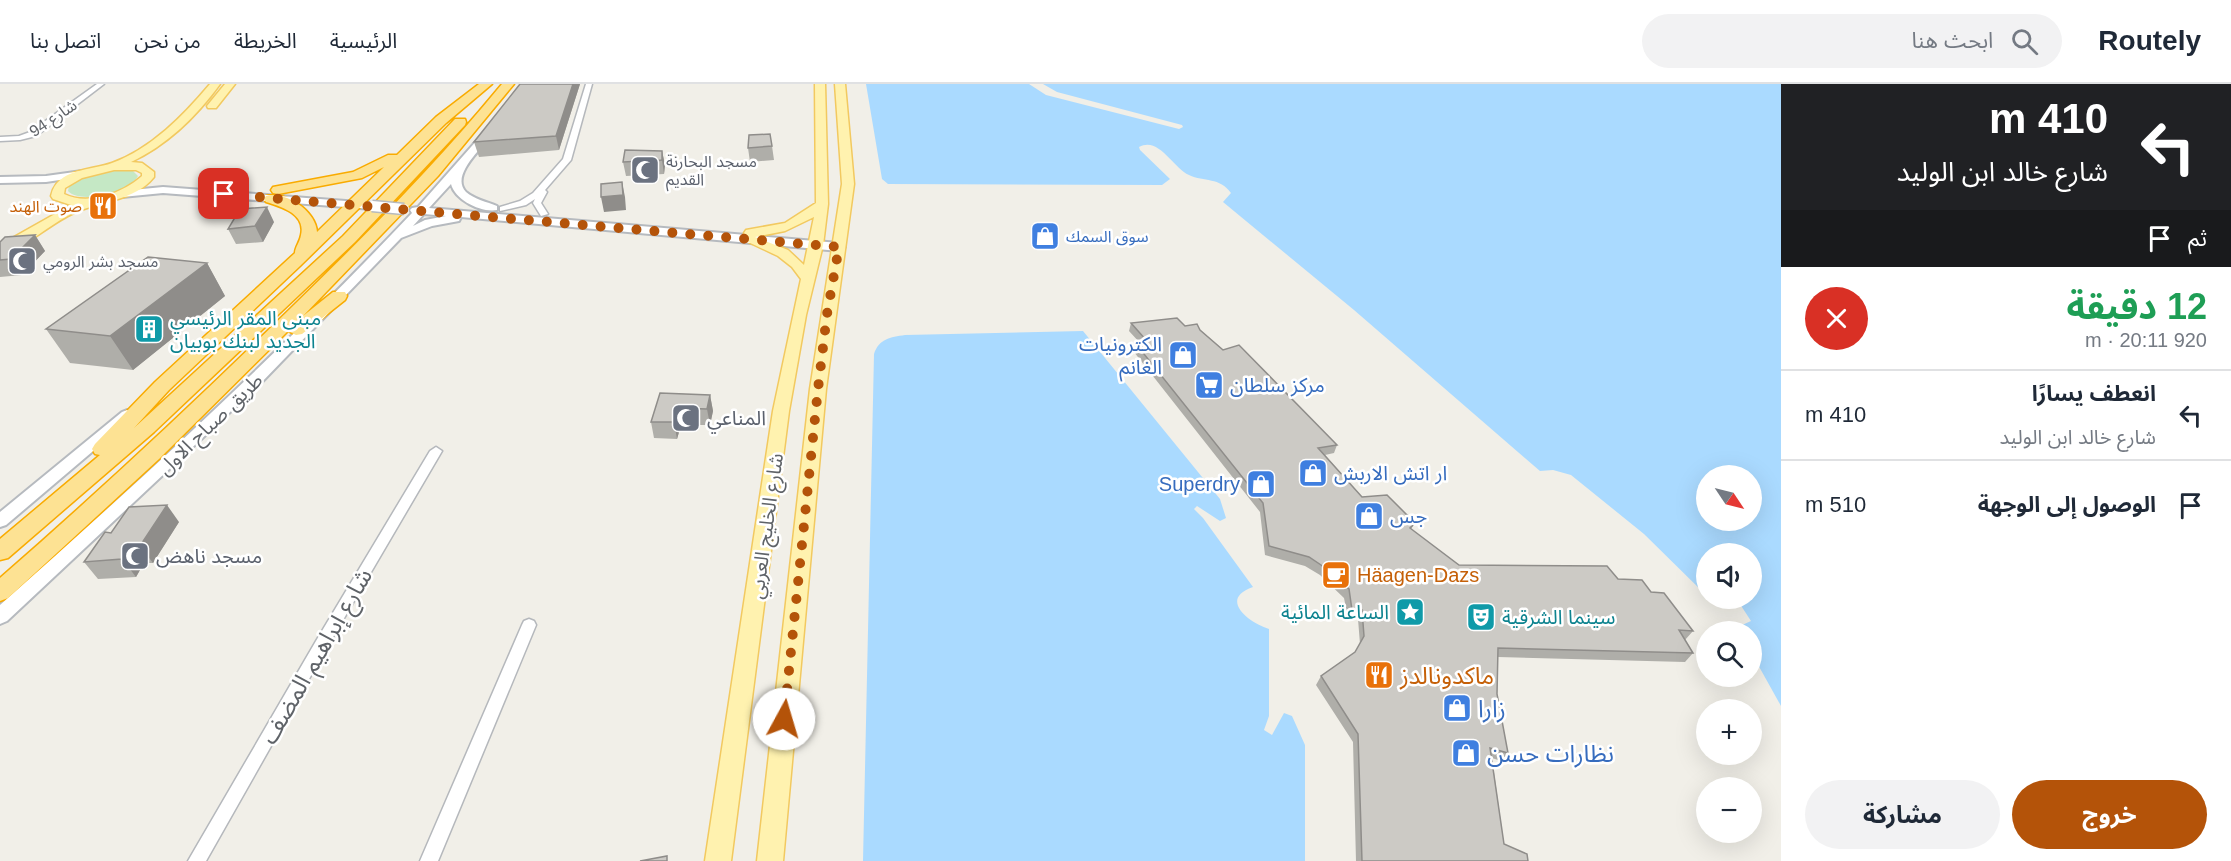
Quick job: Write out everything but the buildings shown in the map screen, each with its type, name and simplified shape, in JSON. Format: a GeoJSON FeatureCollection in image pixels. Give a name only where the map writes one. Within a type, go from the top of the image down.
{"type":"FeatureCollection","features":[{"type":"Feature","properties":{"kind":"highway"},"geometry":{"type":"LineString","coordinates":[[27,528],[162,386],[294,263],[364,202],[441,120],[488,84]]}},
{"type":"Feature","properties":{"kind":"highway","name":"طريق صباح الاول"},"geometry":{"type":"LineString","coordinates":[[0,552],[147,427],[349,239],[461,122],[488,84]]}},
{"type":"Feature","properties":{"kind":"highway","name":"طريق صباح الاول"},"geometry":{"type":"LineString","coordinates":[[0,591],[177,431],[425,183],[515,86]]}},
{"type":"Feature","properties":{"kind":"highway"},"geometry":{"type":"LineString","coordinates":[[275,194],[357,175],[417,143]]}},
{"type":"Feature","properties":{"kind":"highway"},"geometry":{"type":"LineString","coordinates":[[275,194],[299,210],[310,224],[310,236],[294,263]]}},
{"type":"Feature","properties":{"kind":"highway"},"geometry":{"type":"LineString","coordinates":[[177,431],[339,296]]}},
{"type":"Feature","properties":{"kind":"main road"},"geometry":{"type":"LineString","coordinates":[[114,166],[151,146],[197,106],[215,84]]}},
{"type":"Feature","properties":{"kind":"main road"},"geometry":{"type":"LineString","coordinates":[[122,194],[145,182],[153,158],[212,106],[230,84]]}},
{"type":"Feature","properties":{"kind":"main road","name":"شارع الخليج العربي"},"geometry":{"type":"LineString","coordinates":[[718,861],[781,411],[817,242],[822,204],[820,84]]}},
{"type":"Feature","properties":{"kind":"main road","name":"شارع الخليج العربي"},"geometry":{"type":"LineString","coordinates":[[770,861],[818,389],[827,314],[848,184],[840,84]]}},
{"type":"Feature","properties":{"kind":"main road","name":"طريق صباح الاول"},"geometry":{"type":"LineString","coordinates":[[0,616],[202,434],[388,246],[421,203],[458,171],[498,123]]}},
{"type":"Feature","properties":{"kind":"main road"},"geometry":{"type":"LineString","coordinates":[[151,146],[157,148],[167,145]]}},
{"type":"Feature","properties":{"kind":"main road"},"geometry":{"type":"LineString","coordinates":[[0,181],[45,179],[131,165],[148,172],[160,181],[173,185],[364,202],[404,209],[421,203]]}},
{"type":"Feature","properties":{"kind":"main road"},"geometry":{"type":"LineString","coordinates":[[458,171],[454,181],[456,189],[463,196],[493,211]]}},
{"type":"Feature","properties":{"kind":"main road"},"geometry":{"type":"LineString","coordinates":[[0,238],[41,213],[59,193],[82,174]]}},
{"type":"Feature","properties":{"kind":"main road"},"geometry":{"type":"LineString","coordinates":[[0,181],[45,183],[76,202],[93,201]]}},
{"type":"Feature","properties":{"kind":"main road"},"geometry":{"type":"LineString","coordinates":[[0,251],[80,205],[122,194],[164,190],[275,194]]}},
{"type":"Feature","properties":{"kind":"main road"},"geometry":{"type":"LineString","coordinates":[[364,202],[384,196],[421,203],[493,211],[840,243]]}},
{"type":"Feature","properties":{"kind":"main road"},"geometry":{"type":"LineString","coordinates":[[388,246],[406,233],[429,223],[493,211],[544,214],[750,236],[793,225],[809,216],[822,204]]}},
{"type":"Feature","properties":{"kind":"main road"},"geometry":{"type":"LineString","coordinates":[[41,213],[53,212],[54,219]]}},
{"type":"Feature","properties":{"kind":"main road"},"geometry":{"type":"LineString","coordinates":[[750,236],[784,253],[803,270],[808,280]]}},
{"type":"Feature","properties":{"kind":"main road"},"geometry":{"type":"LineString","coordinates":[[0,521],[162,386]]}},
{"type":"Feature","properties":{"kind":"street","name":"شارع 94"},"geometry":{"type":"LineString","coordinates":[[0,139],[14,139],[33,134],[101,84]]}},
{"type":"Feature","properties":{"kind":"street"},"geometry":{"type":"LineString","coordinates":[[544,214],[538,206],[538,196],[569,157],[589,84]]}},
{"type":"Feature","properties":{"kind":"street"},"geometry":{"type":"LineString","coordinates":[[493,211],[523,203],[538,196],[568,165],[575,153],[594,84]]}},
{"type":"Feature","properties":{"kind":"street","name":"شارع إبراهيم المضف"},"geometry":{"type":"LineString","coordinates":[[197,861],[436,451]]}},
{"type":"Feature","properties":{"kind":"street"},"geometry":{"type":"LineString","coordinates":[[429,861],[529,625]]}},
{"type":"Feature","properties":{"kind":"green space"},"geometry":{"type":"Polygon","coordinates":[[[114,169],[132,170],[138,176],[126,187],[105,195],[83,197],[68,191],[69,186],[83,177],[114,169]]]}},
{"type":"Feature","properties":{"kind":"water"},"geometry":{"type":"Polygon","coordinates":[[[866,84],[1029,84],[1046,95],[1179,129],[1183,127],[1182,125],[1057,92],[1043,84],[1781,84],[1781,706],[1762,672],[1762,621],[1751,621],[1743,609],[1762,609],[1762,543],[1696,543],[1696,585],[1644,534],[1571,475],[1553,470],[1540,471],[1354,310],[1223,202],[1231,193],[1222,184],[1189,175],[1159,149],[1146,145],[1139,147],[1140,150],[1170,179],[1162,185],[888,184],[882,179],[866,84]]]}},
{"type":"Feature","properties":{"kind":"water"},"geometry":{"type":"Polygon","coordinates":[[[1083,331],[1220,499],[1226,518],[1220,521],[1197,506],[1194,509],[1253,587],[1243,592],[1238,598],[1237,604],[1240,610],[1253,622],[1269,629],[1269,716],[1264,730],[1272,735],[1284,713],[1292,716],[1305,745],[1305,861],[863,861],[874,354],[876,349],[886,340],[905,335],[1083,331]]]}},
{"type":"Feature","properties":{"kind":"place","name":"مسجد البحارنة القديم"},"geometry":{"type":"Point","coordinates":[645,170]}},
{"type":"Feature","properties":{"kind":"place","name":"صوت الهند"},"geometry":{"type":"Point","coordinates":[103,206]}},
{"type":"Feature","properties":{"kind":"place","name":"سوق السمك"},"geometry":{"type":"Point","coordinates":[1045,236]}},
{"type":"Feature","properties":{"kind":"place","name":"مسجد بشر الرومي"},"geometry":{"type":"Point","coordinates":[22,261]}},
{"type":"Feature","properties":{"kind":"place","name":"مبنى المقر الرئيسي الجديد لبنك بوبيان"},"geometry":{"type":"Point","coordinates":[149,329]}},
{"type":"Feature","properties":{"kind":"place","name":"الكترونيات الغانم"},"geometry":{"type":"Point","coordinates":[1183,355]}},
{"type":"Feature","properties":{"kind":"place","name":"مركز سلطان"},"geometry":{"type":"Point","coordinates":[1209,385]}},
{"type":"Feature","properties":{"kind":"place","name":"المناعي"},"geometry":{"type":"Point","coordinates":[686,418]}},
{"type":"Feature","properties":{"kind":"place","name":"ار اتش الاربش"},"geometry":{"type":"Point","coordinates":[1313,473]}},
{"type":"Feature","properties":{"kind":"place","name":"Superdry"},"geometry":{"type":"Point","coordinates":[1261,484]}},
{"type":"Feature","properties":{"kind":"place","name":"جس"},"geometry":{"type":"Point","coordinates":[1369,516]}},
{"type":"Feature","properties":{"kind":"place","name":"مسجد ناهض"},"geometry":{"type":"Point","coordinates":[135,556]}},
{"type":"Feature","properties":{"kind":"place","name":"Häagen-Dazs"},"geometry":{"type":"Point","coordinates":[1336,575]}},
{"type":"Feature","properties":{"kind":"place","name":"الساعة المائية"},"geometry":{"type":"Point","coordinates":[1410,612]}},
{"type":"Feature","properties":{"kind":"place","name":"سينما الشرقية"},"geometry":{"type":"Point","coordinates":[1481,617]}},
{"type":"Feature","properties":{"kind":"place","name":"ماكدونالدز"},"geometry":{"type":"Point","coordinates":[1379,675]}},
{"type":"Feature","properties":{"kind":"place","name":"زارا"},"geometry":{"type":"Point","coordinates":[1457,708]}},
{"type":"Feature","properties":{"kind":"place","name":"نظارات حسن"},"geometry":{"type":"Point","coordinates":[1466,753]}},
{"type":"Feature","properties":{"kind":"route"},"geometry":{"type":"LineString","coordinates":[[224,194],[839,247],[827,314],[818,389],[784,719]]}}]}
